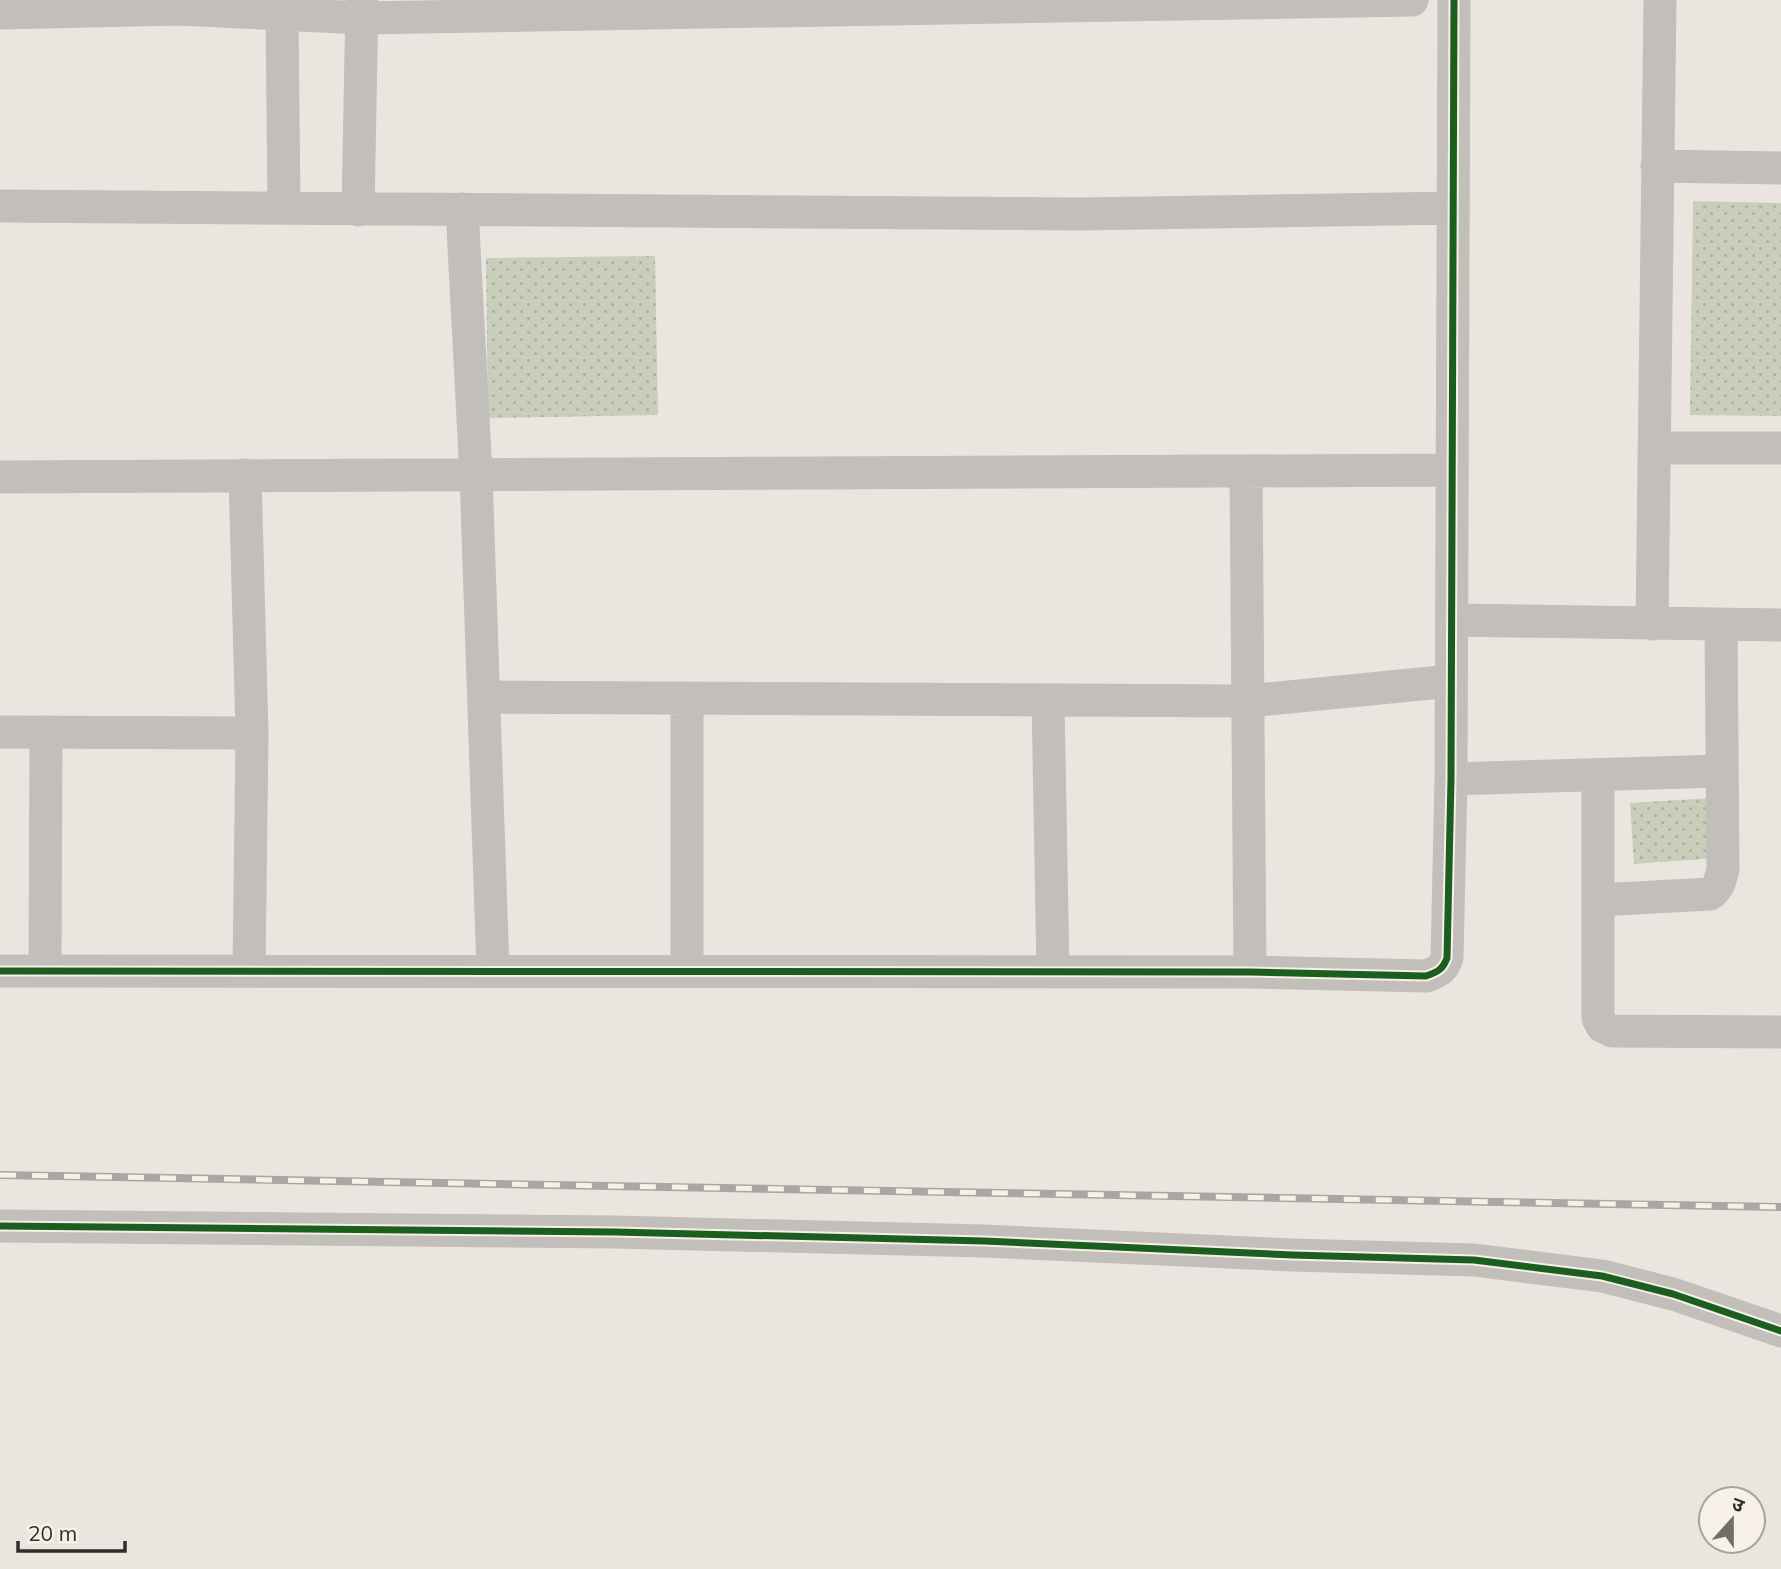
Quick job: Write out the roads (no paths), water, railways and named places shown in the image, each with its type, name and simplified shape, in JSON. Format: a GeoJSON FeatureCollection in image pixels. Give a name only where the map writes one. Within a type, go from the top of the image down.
{"type":"FeatureCollection","features":[{"type":"Feature","properties":{"kind":"street"},"geometry":{"type":"LineString","coordinates":[[0,13],[179,9],[282,14],[362,9],[1412,0]]}},
{"type":"Feature","properties":{"kind":"street"},"geometry":{"type":"LineString","coordinates":[[0,971],[1250,972],[1426,976],[1438,972],[1444,967],[1447,958],[1451,779],[1454,0]]}},
{"type":"Feature","properties":{"kind":"street"},"geometry":{"type":"LineString","coordinates":[[1652,624],[1660,0]]}},
{"type":"Feature","properties":{"kind":"street"},"geometry":{"type":"LineString","coordinates":[[358,210],[362,9]]}},
{"type":"Feature","properties":{"kind":"street"},"geometry":{"type":"LineString","coordinates":[[282,14],[284,208]]}},
{"type":"Feature","properties":{"kind":"street"},"geometry":{"type":"LineString","coordinates":[[1657,166],[1781,168]]}},
{"type":"Feature","properties":{"kind":"street"},"geometry":{"type":"LineString","coordinates":[[0,205],[1079,214],[1453,208]]}},
{"type":"Feature","properties":{"kind":"street"},"geometry":{"type":"LineString","coordinates":[[462,209],[476,475],[493,971]]}},
{"type":"Feature","properties":{"kind":"street"},"geometry":{"type":"LineString","coordinates":[[1654,448],[1781,447]]}},
{"type":"Feature","properties":{"kind":"street"},"geometry":{"type":"LineString","coordinates":[[0,477],[1452,470]]}},
{"type":"Feature","properties":{"kind":"street"},"geometry":{"type":"LineString","coordinates":[[1246,471],[1250,972]]}},
{"type":"Feature","properties":{"kind":"street"},"geometry":{"type":"LineString","coordinates":[[245,475],[252,733],[249,971]]}},
{"type":"Feature","properties":{"kind":"street"},"geometry":{"type":"LineString","coordinates":[[1452,620],[1781,625]]}},
{"type":"Feature","properties":{"kind":"street"},"geometry":{"type":"LineString","coordinates":[[1598,900],[1710,894],[1716,890],[1723,870],[1721,625]]}},
{"type":"Feature","properties":{"kind":"street"},"geometry":{"type":"LineString","coordinates":[[484,697],[1248,701],[1451,681]]}},
{"type":"Feature","properties":{"kind":"street"},"geometry":{"type":"LineString","coordinates":[[687,699],[687,971]]}},
{"type":"Feature","properties":{"kind":"street"},"geometry":{"type":"LineString","coordinates":[[1048,700],[1053,972]]}},
{"type":"Feature","properties":{"kind":"street"},"geometry":{"type":"LineString","coordinates":[[0,732],[252,733]]}},
{"type":"Feature","properties":{"kind":"street"},"geometry":{"type":"LineString","coordinates":[[45,971],[46,732]]}},
{"type":"Feature","properties":{"kind":"street"},"geometry":{"type":"LineString","coordinates":[[1451,779],[1722,771]]}},
{"type":"Feature","properties":{"kind":"street"},"geometry":{"type":"LineString","coordinates":[[1598,775],[1598,1018],[1608,1030],[1781,1031]]}},
{"type":"Feature","properties":{"kind":"street"},"geometry":{"type":"LineString","coordinates":[[0,1226],[670,1233],[984,1241],[1474,1260],[1602,1276],[1673,1294],[1781,1331]]}},
{"type":"Feature","properties":{"kind":"railway"},"geometry":{"type":"LineString","coordinates":[[0,1175],[1781,1207]]}}]}
